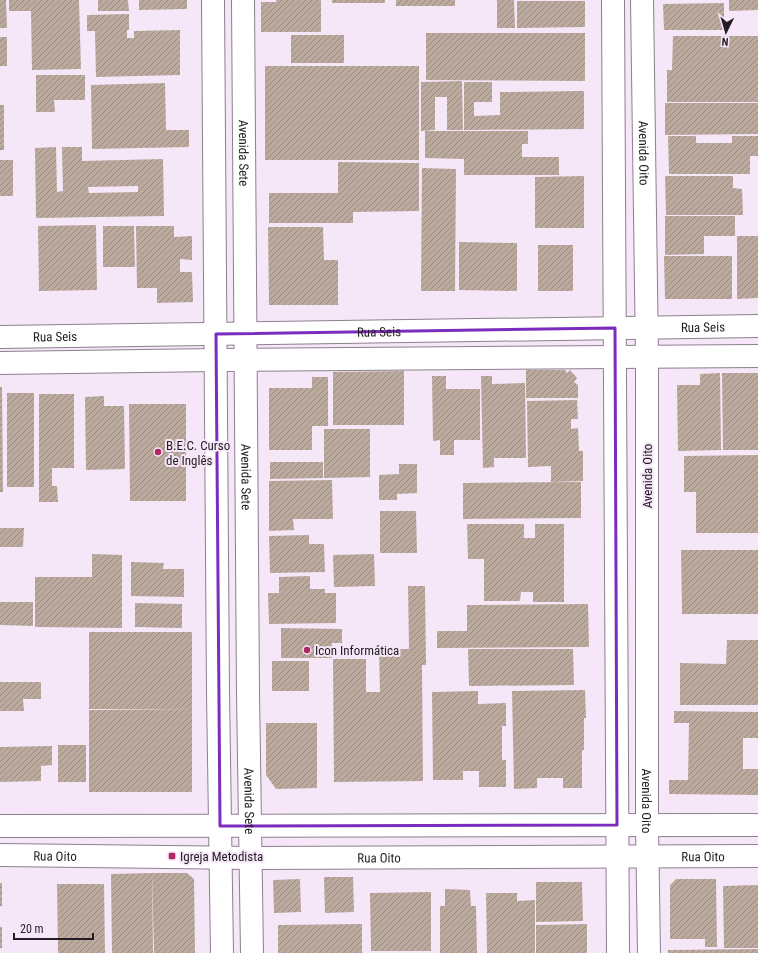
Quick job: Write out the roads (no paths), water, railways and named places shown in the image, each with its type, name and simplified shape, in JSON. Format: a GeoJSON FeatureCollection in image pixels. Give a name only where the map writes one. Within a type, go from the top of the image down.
{"type":"FeatureCollection","features":[{"type":"Feature","properties":{"kind":"street"},"geometry":{"type":"LineString","coordinates":[[213,0],[222,953]]}},
{"type":"Feature","properties":{"kind":"street","name":"Avenida Sete"},"geometry":{"type":"LineString","coordinates":[[243,0],[248,694],[252,953]]}},
{"type":"Feature","properties":{"kind":"street"},"geometry":{"type":"LineString","coordinates":[[613,0],[618,953]]}},
{"type":"Feature","properties":{"kind":"street","name":"Avenida Oito"},"geometry":{"type":"LineString","coordinates":[[642,0],[646,327],[648,953]]}},
{"type":"Feature","properties":{"kind":"street","name":"Rua Seis"},"geometry":{"type":"LineString","coordinates":[[0,337],[758,326]]}},
{"type":"Feature","properties":{"kind":"street","name":"Rua Seis"},"geometry":{"type":"LineString","coordinates":[[0,363],[758,356]]}},
{"type":"Feature","properties":{"kind":"street"},"geometry":{"type":"LineString","coordinates":[[0,826],[758,825]]}},
{"type":"Feature","properties":{"kind":"street","name":"Rua Oito"},"geometry":{"type":"LineString","coordinates":[[0,855],[221,858],[758,856]]}},
{"type":"Feature","properties":{"kind":"place","name":"B.E.C. Curso de Inglês"},"geometry":{"type":"Point","coordinates":[158,452]}},
{"type":"Feature","properties":{"kind":"place","name":"Icon Informática"},"geometry":{"type":"Point","coordinates":[307,650]}},
{"type":"Feature","properties":{"kind":"place","name":"Igreja Metodista"},"geometry":{"type":"Point","coordinates":[172,856]}}]}
